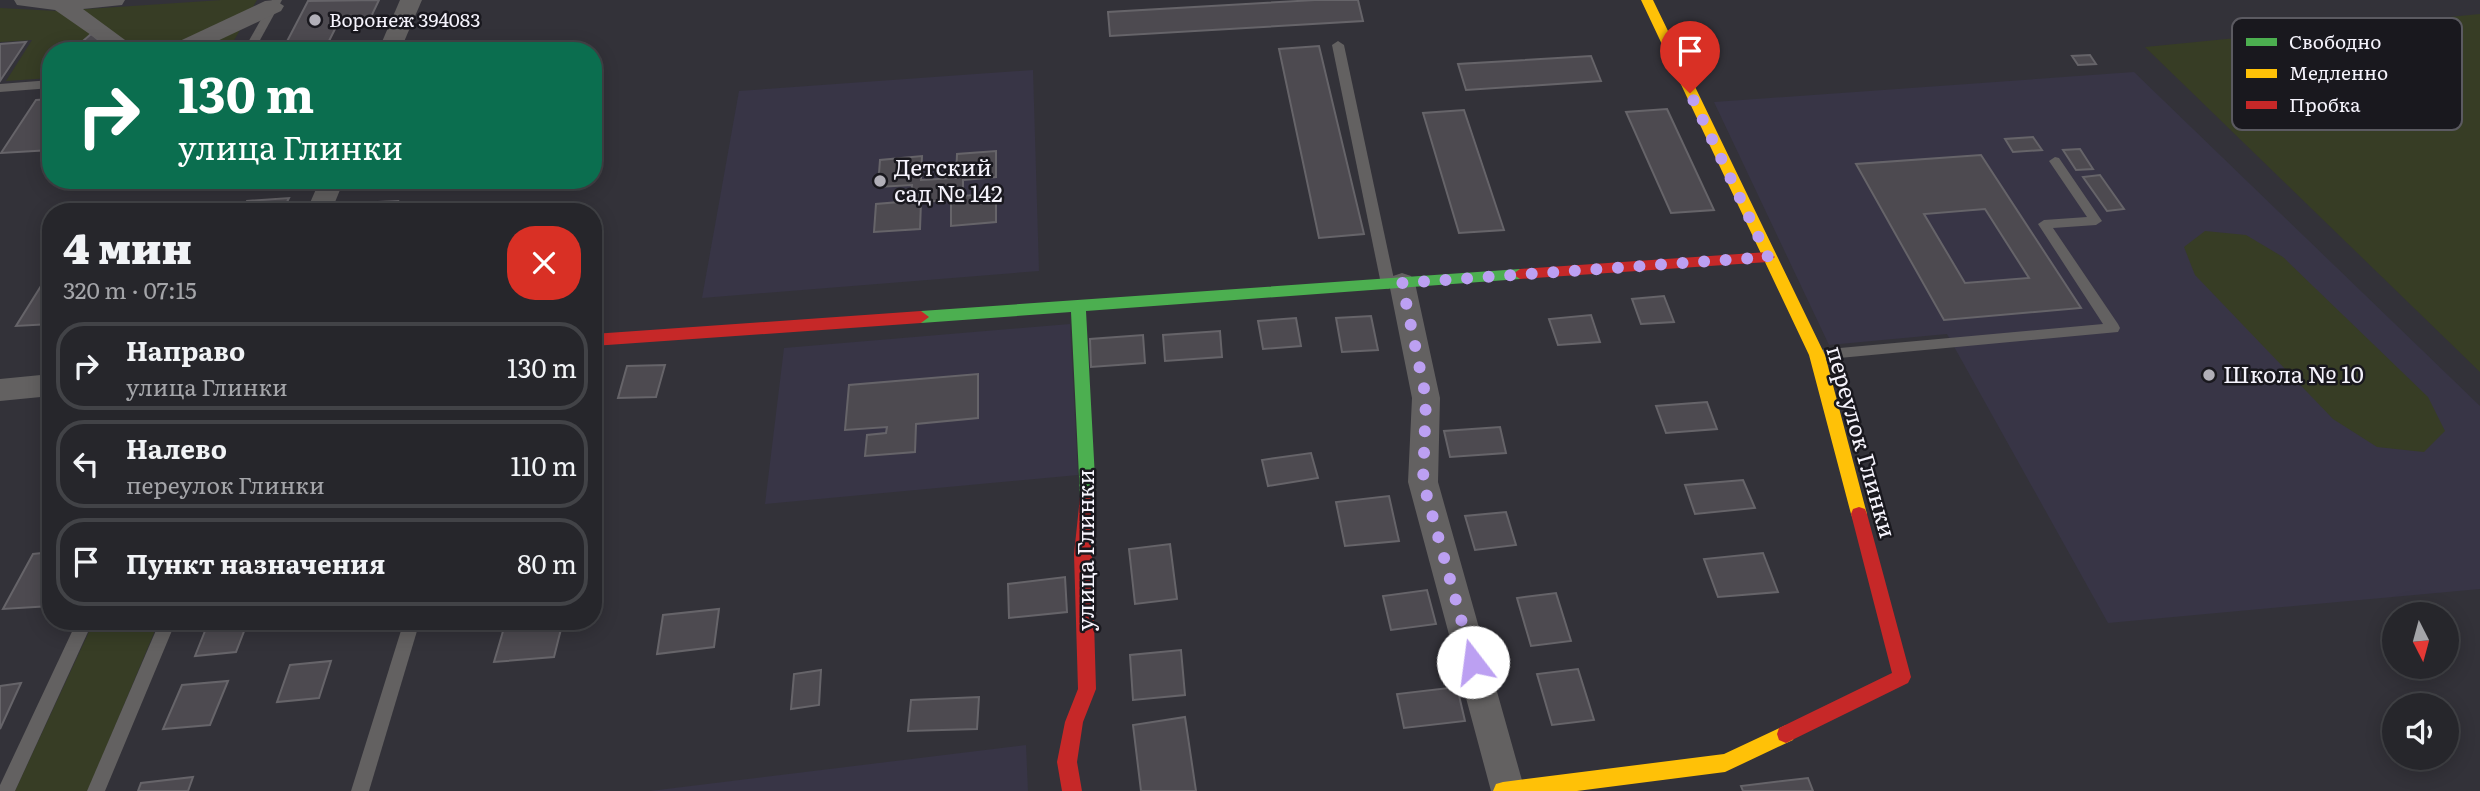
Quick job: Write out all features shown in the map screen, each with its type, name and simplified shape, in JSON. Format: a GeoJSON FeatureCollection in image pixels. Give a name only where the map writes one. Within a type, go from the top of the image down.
{"type":"FeatureCollection","features":[{"type":"Feature","properties":{"kind":"street"},"geometry":{"type":"LineString","coordinates":[[25,0],[114,0]]}},
{"type":"Feature","properties":{"kind":"street"},"geometry":{"type":"LineString","coordinates":[[393,42],[411,0]]}},
{"type":"Feature","properties":{"kind":"street","name":"переулок Глинки"},"geometry":{"type":"LineString","coordinates":[[1506,791],[1725,763],[1902,677],[1816,355],[1647,0]]}},
{"type":"Feature","properties":{"kind":"street"},"geometry":{"type":"LineString","coordinates":[[63,2],[117,42]]}},
{"type":"Feature","properties":{"kind":"street"},"geometry":{"type":"LineString","coordinates":[[195,42],[275,3]]}},
{"type":"Feature","properties":{"kind":"street"},"geometry":{"type":"LineString","coordinates":[[602,339],[1768,257]]}},
{"type":"Feature","properties":{"kind":"street"},"geometry":{"type":"LineString","coordinates":[[1395,283],[1426,398],[1423,482],[1506,791]]}},
{"type":"Feature","properties":{"kind":"street","name":"улица Глинки"},"geometry":{"type":"LineString","coordinates":[[1072,791],[1067,762],[1074,722],[1087,689],[1083,554],[1088,500],[1078,305]]}},
{"type":"Feature","properties":{"kind":"street"},"geometry":{"type":"LineString","coordinates":[[0,390],[42,385]]}},
{"type":"Feature","properties":{"kind":"lane"},"geometry":{"type":"LineString","coordinates":[[253,42],[275,3]]}},
{"type":"Feature","properties":{"kind":"lane"},"geometry":{"type":"LineString","coordinates":[[1338,45],[1395,283]]}},
{"type":"Feature","properties":{"kind":"lane"},"geometry":{"type":"LineString","coordinates":[[0,88],[42,86]]}},
{"type":"Feature","properties":{"kind":"lane"},"geometry":{"type":"LineString","coordinates":[[1816,355],[2113,328],[2044,224],[2096,221],[2055,161]]}},
{"type":"Feature","properties":{"kind":"lane"},"geometry":{"type":"LineString","coordinates":[[6,791],[81,630]]}},
{"type":"Feature","properties":{"kind":"lane"},"geometry":{"type":"LineString","coordinates":[[96,791],[164,630]]}},
{"type":"Feature","properties":{"kind":"lane"},"geometry":{"type":"LineString","coordinates":[[360,791],[409,630]]}},
{"type":"Feature","properties":{"kind":"shaded area","name":"Детский сад № 142"},"geometry":{"type":"Polygon","coordinates":[[[1033,70],[1039,271],[702,298],[739,91],[1033,70]]]}},
{"type":"Feature","properties":{"kind":"shaded area","name":"Школа № 10"},"geometry":{"type":"Polygon","coordinates":[[[2134,72],[2480,406],[2480,589],[2108,623],[1947,334],[1829,345],[1714,102],[2134,72]]]}},
{"type":"Feature","properties":{"kind":"shaded area"},"geometry":{"type":"Polygon","coordinates":[[[1070,324],[1078,475],[765,504],[784,348],[1070,324]]]}},
{"type":"Feature","properties":{"kind":"shaded area"},"geometry":{"type":"Polygon","coordinates":[[[1026,745],[1028,791],[650,791],[1026,745]]]}},
{"type":"Feature","properties":{"kind":"green space"},"geometry":{"type":"Polygon","coordinates":[[[257,0],[233,42],[42,42],[42,79],[6,81],[32,40],[0,42],[0,8],[57,11],[257,0]]]}},
{"type":"Feature","properties":{"kind":"green space"},"geometry":{"type":"Polygon","coordinates":[[[2480,14],[2480,372],[2145,47],[2232,38],[2232,130],[2462,130],[2462,18],[2439,18],[2480,14]]]}},
{"type":"Feature","properties":{"kind":"green space"},"geometry":{"type":"Polygon","coordinates":[[[2205,231],[2246,235],[2283,257],[2428,397],[2445,431],[2424,452],[2377,447],[2333,419],[2195,275],[2184,247],[2205,231]]]}},
{"type":"Feature","properties":{"kind":"green space"},"geometry":{"type":"Polygon","coordinates":[[[90,630],[155,630],[88,791],[15,791],[90,630]]]}},
{"type":"Feature","properties":{"kind":"building"},"geometry":{"type":"Polygon","coordinates":[[[379,0],[369,21],[338,23],[328,42],[287,42],[308,1],[379,0]]]}},
{"type":"Feature","properties":{"kind":"building"},"geometry":{"type":"Polygon","coordinates":[[[1358,0],[1363,21],[1110,36],[1108,12],[1358,0]]]}},
{"type":"Feature","properties":{"kind":"building"},"geometry":{"type":"Polygon","coordinates":[[[91,34],[101,42],[82,42],[91,34]]]}},
{"type":"Feature","properties":{"kind":"building"},"geometry":{"type":"Polygon","coordinates":[[[26,42],[0,81],[0,44],[26,42]]]}},
{"type":"Feature","properties":{"kind":"building"},"geometry":{"type":"Polygon","coordinates":[[[1319,46],[1364,234],[1319,238],[1279,49],[1319,46]]]}},
{"type":"Feature","properties":{"kind":"building"},"geometry":{"type":"Polygon","coordinates":[[[2090,55],[2096,64],[2078,65],[2072,56],[2090,55]]]}},
{"type":"Feature","properties":{"kind":"building"},"geometry":{"type":"Polygon","coordinates":[[[1591,56],[1601,81],[1466,90],[1458,64],[1591,56]]]}},
{"type":"Feature","properties":{"kind":"building"},"geometry":{"type":"Polygon","coordinates":[[[36,100],[42,100],[42,151],[1,153],[36,100]]]}},
{"type":"Feature","properties":{"kind":"building"},"geometry":{"type":"Polygon","coordinates":[[[1667,109],[1714,210],[1671,213],[1626,112],[1667,109]]]}},
{"type":"Feature","properties":{"kind":"building"},"geometry":{"type":"Polygon","coordinates":[[[1464,110],[1504,230],[1459,233],[1423,113],[1464,110]]]}},
{"type":"Feature","properties":{"kind":"building"},"geometry":{"type":"Polygon","coordinates":[[[2033,137],[2042,150],[2013,152],[2005,139],[2033,137]]]}},
{"type":"Feature","properties":{"kind":"building"},"geometry":{"type":"Polygon","coordinates":[[[2080,149],[2093,169],[2076,170],[2063,150],[2080,149]]]}},
{"type":"Feature","properties":{"kind":"building"},"geometry":{"type":"Polygon","coordinates":[[[996,151],[996,177],[963,180],[963,196],[996,193],[996,222],[951,226],[951,200],[921,202],[920,229],[874,232],[876,204],[911,201],[912,185],[878,187],[880,160],[922,156],[921,180],[956,178],[957,154],[996,151]]]}},
{"type":"Feature","properties":{"kind":"building"},"geometry":{"type":"Polygon","coordinates":[[[1981,155],[2081,308],[1944,320],[1856,164],[1981,155]],[[1985,209],[1924,214],[1965,283],[2029,278],[1985,209]]]}},
{"type":"Feature","properties":{"kind":"building"},"geometry":{"type":"Polygon","coordinates":[[[2100,175],[2124,209],[2107,211],[2083,177],[2100,175]]]}},
{"type":"Feature","properties":{"kind":"building"},"geometry":{"type":"Polygon","coordinates":[[[289,198],[286,203],[246,203],[289,198]]]}},
{"type":"Feature","properties":{"kind":"building"},"geometry":{"type":"Polygon","coordinates":[[[42,284],[42,325],[16,326],[42,284]]]}},
{"type":"Feature","properties":{"kind":"building"},"geometry":{"type":"Polygon","coordinates":[[[1664,296],[1674,322],[1641,324],[1632,299],[1664,296]]]}},
{"type":"Feature","properties":{"kind":"building"},"geometry":{"type":"Polygon","coordinates":[[[1591,315],[1600,342],[1558,345],[1549,319],[1591,315]]]}},
{"type":"Feature","properties":{"kind":"building"},"geometry":{"type":"Polygon","coordinates":[[[1371,316],[1378,350],[1342,352],[1336,318],[1371,316]]]}},
{"type":"Feature","properties":{"kind":"building"},"geometry":{"type":"Polygon","coordinates":[[[1296,318],[1301,346],[1263,349],[1258,321],[1296,318]]]}},
{"type":"Feature","properties":{"kind":"building"},"geometry":{"type":"Polygon","coordinates":[[[1220,331],[1222,357],[1165,361],[1163,335],[1220,331]]]}},
{"type":"Feature","properties":{"kind":"building"},"geometry":{"type":"Polygon","coordinates":[[[1143,335],[1145,363],[1091,367],[1090,339],[1143,335]]]}},
{"type":"Feature","properties":{"kind":"building"},"geometry":{"type":"Polygon","coordinates":[[[665,365],[656,397],[618,398],[627,366],[665,365]]]}},
{"type":"Feature","properties":{"kind":"building"},"geometry":{"type":"Polygon","coordinates":[[[978,374],[978,418],[916,424],[915,452],[865,456],[867,435],[886,433],[887,427],[845,430],[849,385],[978,374]]]}},
{"type":"Feature","properties":{"kind":"building"},"geometry":{"type":"Polygon","coordinates":[[[1707,402],[1717,429],[1666,433],[1656,406],[1707,402]]]}},
{"type":"Feature","properties":{"kind":"building"},"geometry":{"type":"Polygon","coordinates":[[[1500,427],[1506,453],[1450,457],[1444,431],[1500,427]]]}},
{"type":"Feature","properties":{"kind":"building"},"geometry":{"type":"Polygon","coordinates":[[[1311,453],[1318,478],[1268,486],[1262,460],[1311,453]]]}},
{"type":"Feature","properties":{"kind":"building"},"geometry":{"type":"Polygon","coordinates":[[[1743,480],[1755,508],[1695,514],[1685,485],[1743,480]]]}},
{"type":"Feature","properties":{"kind":"building"},"geometry":{"type":"Polygon","coordinates":[[[1389,496],[1399,541],[1345,546],[1336,502],[1389,496]]]}},
{"type":"Feature","properties":{"kind":"building"},"geometry":{"type":"Polygon","coordinates":[[[1506,512],[1516,545],[1475,550],[1465,516],[1506,512]]]}},
{"type":"Feature","properties":{"kind":"building"},"geometry":{"type":"Polygon","coordinates":[[[1170,544],[1177,599],[1135,604],[1129,549],[1170,544]]]}},
{"type":"Feature","properties":{"kind":"building"},"geometry":{"type":"Polygon","coordinates":[[[42,553],[42,607],[3,609],[33,554],[42,553]]]}},
{"type":"Feature","properties":{"kind":"building"},"geometry":{"type":"Polygon","coordinates":[[[1763,553],[1778,592],[1718,597],[1704,559],[1763,553]]]}},
{"type":"Feature","properties":{"kind":"building"},"geometry":{"type":"Polygon","coordinates":[[[1065,577],[1067,612],[1009,618],[1008,584],[1065,577]]]}},
{"type":"Feature","properties":{"kind":"building"},"geometry":{"type":"Polygon","coordinates":[[[1427,590],[1436,624],[1391,630],[1383,596],[1427,590]]]}},
{"type":"Feature","properties":{"kind":"building"},"geometry":{"type":"Polygon","coordinates":[[[1556,593],[1571,641],[1531,646],[1517,598],[1556,593]]]}},
{"type":"Feature","properties":{"kind":"building"},"geometry":{"type":"Polygon","coordinates":[[[719,609],[714,647],[657,654],[663,615],[719,609]]]}},
{"type":"Feature","properties":{"kind":"building"},"geometry":{"type":"Polygon","coordinates":[[[205,630],[245,630],[236,652],[195,656],[205,630]]]}},
{"type":"Feature","properties":{"kind":"building"},"geometry":{"type":"Polygon","coordinates":[[[503,630],[561,630],[554,657],[494,662],[503,630]]]}},
{"type":"Feature","properties":{"kind":"building"},"geometry":{"type":"Polygon","coordinates":[[[1181,650],[1185,695],[1133,700],[1130,655],[1181,650]]]}},
{"type":"Feature","properties":{"kind":"building"},"geometry":{"type":"Polygon","coordinates":[[[331,661],[319,698],[277,702],[290,665],[331,661]]]}},
{"type":"Feature","properties":{"kind":"building"},"geometry":{"type":"Polygon","coordinates":[[[1578,669],[1594,720],[1552,725],[1537,674],[1578,669]]]}},
{"type":"Feature","properties":{"kind":"building"},"geometry":{"type":"Polygon","coordinates":[[[821,670],[819,705],[791,709],[794,674],[821,670]]]}},
{"type":"Feature","properties":{"kind":"building"},"geometry":{"type":"Polygon","coordinates":[[[228,681],[210,725],[163,729],[182,685],[228,681]]]}},
{"type":"Feature","properties":{"kind":"building"},"geometry":{"type":"Polygon","coordinates":[[[21,683],[0,729],[0,686],[21,683]]]}},
{"type":"Feature","properties":{"kind":"building"},"geometry":{"type":"Polygon","coordinates":[[[1457,687],[1465,721],[1404,728],[1397,694],[1457,687]]]}},
{"type":"Feature","properties":{"kind":"building"},"geometry":{"type":"Polygon","coordinates":[[[979,697],[977,729],[908,731],[911,700],[979,697]]]}},
{"type":"Feature","properties":{"kind":"building"},"geometry":{"type":"Polygon","coordinates":[[[1185,717],[1196,791],[1141,791],[1133,725],[1185,717]]]}},
{"type":"Feature","properties":{"kind":"building"},"geometry":{"type":"Polygon","coordinates":[[[193,777],[188,791],[138,791],[141,783],[193,777]]]}},
{"type":"Feature","properties":{"kind":"building"},"geometry":{"type":"Polygon","coordinates":[[[1808,778],[1813,791],[1743,791],[1741,786],[1808,778]]]}},
{"type":"Feature","properties":{"kind":"traffic: fast"},"geometry":{"type":"LineString","coordinates":[[921,317],[1520,274]]}},
{"type":"Feature","properties":{"kind":"traffic: fast"},"geometry":{"type":"LineString","coordinates":[[1078,305],[1088,497]]}},
{"type":"Feature","properties":{"kind":"traffic: slow"},"geometry":{"type":"LineString","coordinates":[[1647,0],[1817,355],[1859,514]]}},
{"type":"Feature","properties":{"kind":"traffic: slow"},"geometry":{"type":"LineString","coordinates":[[1503,791],[1725,763],[1786,734]]}},
{"type":"Feature","properties":{"kind":"traffic: jam"},"geometry":{"type":"LineString","coordinates":[[1520,274],[1768,257]]}},
{"type":"Feature","properties":{"kind":"traffic: jam"},"geometry":{"type":"LineString","coordinates":[[602,339],[921,317]]}},
{"type":"Feature","properties":{"kind":"traffic: jam"},"geometry":{"type":"LineString","coordinates":[[1072,791],[1067,762],[1074,722],[1087,689],[1083,554],[1088,497]]}},
{"type":"Feature","properties":{"kind":"traffic: jam"},"geometry":{"type":"LineString","coordinates":[[1786,734],[1902,677],[1859,514]]}},
{"type":"Feature","properties":{"kind":"place","name":"Воронеж 394083"},"geometry":{"type":"Point","coordinates":[315,20]}},
{"type":"Feature","properties":{"kind":"place","name":"Детский сад № 142"},"geometry":{"type":"Point","coordinates":[880,181]}},
{"type":"Feature","properties":{"kind":"place","name":"Школа № 10"},"geometry":{"type":"Point","coordinates":[2209,375]}},
{"type":"Feature","properties":{"kind":"route"},"geometry":{"type":"LineString","coordinates":[[1473,662],[1423,482],[1426,398],[1402,283],[1768,257],[1690,93]]}}]}
